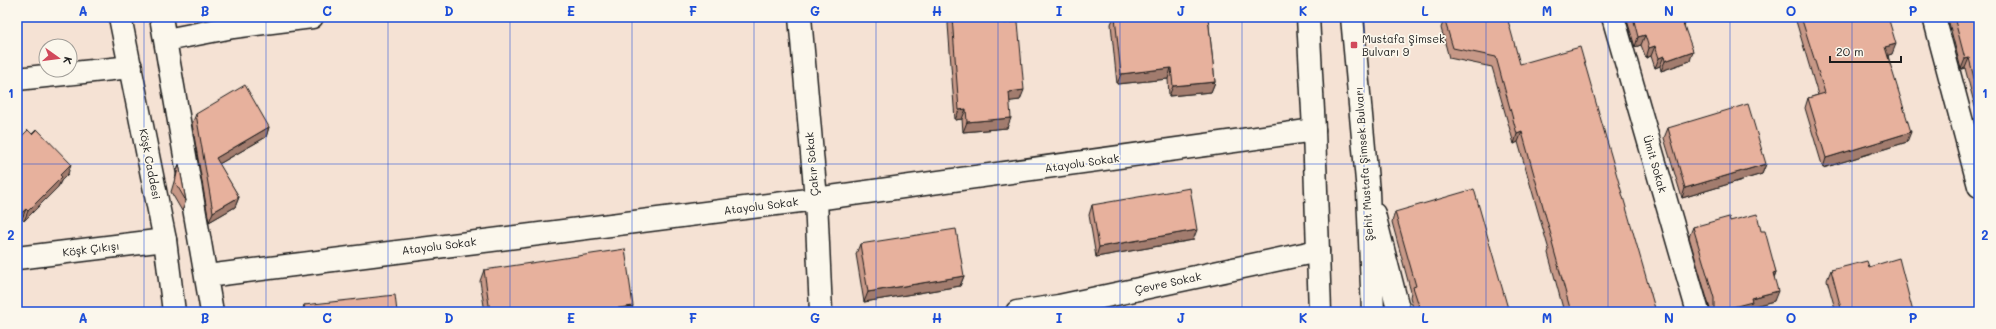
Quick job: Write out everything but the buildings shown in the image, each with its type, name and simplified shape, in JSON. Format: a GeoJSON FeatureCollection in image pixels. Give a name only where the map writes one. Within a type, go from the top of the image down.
{"type":"FeatureCollection","features":[{"type":"Feature","properties":{"kind":"street","name":"Köşk Caddesi"},"geometry":{"type":"LineString","coordinates":[[120,17],[165,240],[174,312]]}},
{"type":"Feature","properties":{"kind":"street"},"geometry":{"type":"LineString","coordinates":[[161,17],[207,276],[212,312]]}},
{"type":"Feature","properties":{"kind":"street"},"geometry":{"type":"LineString","coordinates":[[166,40],[232,22],[312,17]]}},
{"type":"Feature","properties":{"kind":"street","name":"Çakır Sokak"},"geometry":{"type":"LineString","coordinates":[[800,17],[816,199],[821,312]]}},
{"type":"Feature","properties":{"kind":"street"},"geometry":{"type":"LineString","coordinates":[[1308,17],[1314,130],[1320,312]]}},
{"type":"Feature","properties":{"kind":"street","name":"Şehit Mustafa Şimsek Bulvarı"},"geometry":{"type":"LineString","coordinates":[[1352,17],[1368,192],[1373,312]]}},
{"type":"Feature","properties":{"kind":"street","name":"Ümit Sokak"},"geometry":{"type":"LineString","coordinates":[[1613,17],[1698,312]]}},
{"type":"Feature","properties":{"kind":"street"},"geometry":{"type":"LineString","coordinates":[[1934,17],[1979,186]]}},
{"type":"Feature","properties":{"kind":"street"},"geometry":{"type":"LineString","coordinates":[[17,79],[131,67]]}},
{"type":"Feature","properties":{"kind":"street","name":"Atayolu Sokak"},"geometry":{"type":"LineString","coordinates":[[207,276],[816,199],[1314,130]]}},
{"type":"Feature","properties":{"kind":"street"},"geometry":{"type":"LineString","coordinates":[[1368,192],[1399,312]]}},
{"type":"Feature","properties":{"kind":"street","name":"Köşk Çıkışı"},"geometry":{"type":"LineString","coordinates":[[17,258],[165,240]]}},
{"type":"Feature","properties":{"kind":"street","name":"Çevre Sokak"},"geometry":{"type":"LineString","coordinates":[[1017,312],[1059,309],[1318,251]]}},
{"type":"Feature","properties":{"kind":"place","name":"Mustafa Şimsek Bulvarı 9"},"geometry":{"type":"Point","coordinates":[1354,45]}}]}
